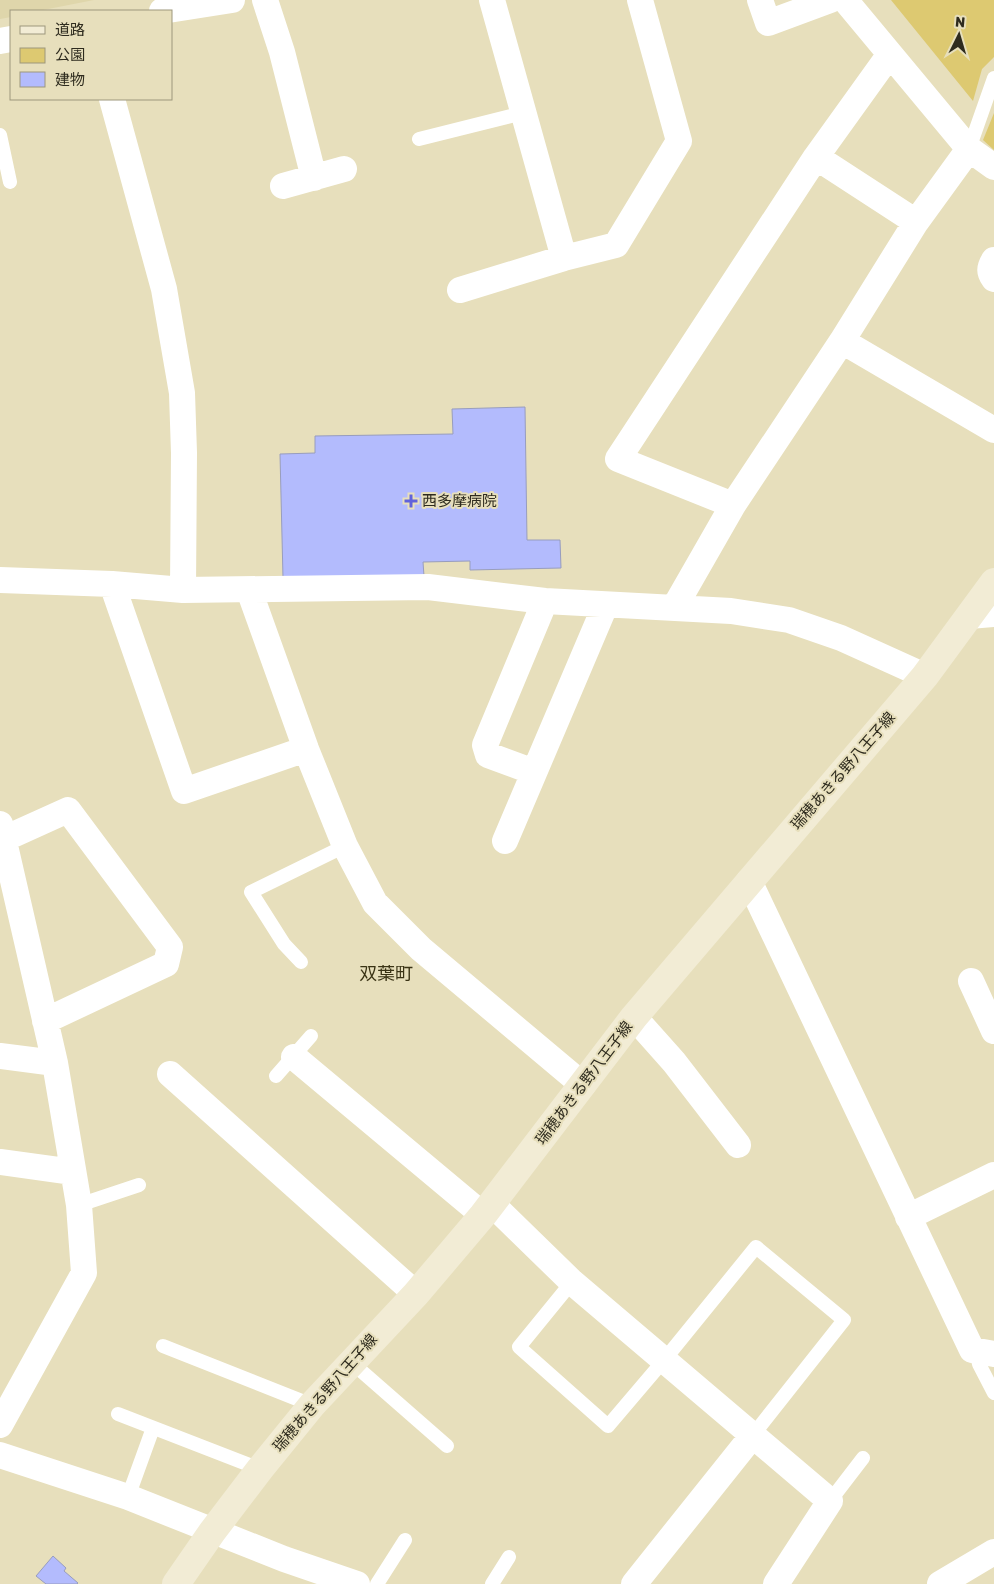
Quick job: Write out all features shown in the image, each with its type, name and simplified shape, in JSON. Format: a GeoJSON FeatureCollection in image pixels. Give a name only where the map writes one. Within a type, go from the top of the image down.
{"type":"FeatureCollection","features":[{"type":"Feature","properties":{"kind":"main road","name":"瑞穂あきる野八王子線"},"geometry":{"type":"LineString","coordinates":[[176,1584],[212,1532],[312,1405],[416,1294],[487,1210],[634,1017],[925,676],[987,616],[994,582]]}},
{"type":"Feature","properties":{"kind":"street"},"geometry":{"type":"LineString","coordinates":[[168,10],[232,0]]}},
{"type":"Feature","properties":{"kind":"street"},"geometry":{"type":"LineString","coordinates":[[265,0],[282,52],[314,178]]}},
{"type":"Feature","properties":{"kind":"street"},"geometry":{"type":"LineString","coordinates":[[492,0],[564,258]]}},
{"type":"Feature","properties":{"kind":"street"},"geometry":{"type":"LineString","coordinates":[[460,290],[616,244],[679,141],[640,0]]}},
{"type":"Feature","properties":{"kind":"street"},"geometry":{"type":"LineString","coordinates":[[760,0],[768,23],[830,0]]}},
{"type":"Feature","properties":{"kind":"street"},"geometry":{"type":"LineString","coordinates":[[845,0],[969,149],[994,167]]}},
{"type":"Feature","properties":{"kind":"street"},"geometry":{"type":"LineString","coordinates":[[733,506],[618,459],[816,157],[890,54]]}},
{"type":"Feature","properties":{"kind":"street"},"geometry":{"type":"LineString","coordinates":[[112,100],[164,289],[182,393],[184,453],[183,590]]}},
{"type":"Feature","properties":{"kind":"street"},"geometry":{"type":"LineString","coordinates":[[674,608],[733,506],[842,341],[916,222],[969,149]]}},
{"type":"Feature","properties":{"kind":"street"},"geometry":{"type":"LineString","coordinates":[[816,157],[916,222]]}},
{"type":"Feature","properties":{"kind":"street"},"geometry":{"type":"LineString","coordinates":[[283,186],[344,169]]}},
{"type":"Feature","properties":{"kind":"street"},"geometry":{"type":"LineString","coordinates":[[994,260],[990,267],[990,274],[994,279]]}},
{"type":"Feature","properties":{"kind":"street"},"geometry":{"type":"LineString","coordinates":[[842,341],[994,430]]}},
{"type":"Feature","properties":{"kind":"street"},"geometry":{"type":"LineString","coordinates":[[0,580],[112,584],[183,590],[428,586],[545,602],[731,611],[789,620],[841,638],[925,676]]}},
{"type":"Feature","properties":{"kind":"street"},"geometry":{"type":"LineString","coordinates":[[112,584],[184,791],[306,748]]}},
{"type":"Feature","properties":{"kind":"street"},"geometry":{"type":"LineString","coordinates":[[249,590],[306,748],[346,846],[375,903],[421,949],[583,1085]]}},
{"type":"Feature","properties":{"kind":"street"},"geometry":{"type":"LineString","coordinates":[[534,772],[488,755],[485,745],[545,602]]}},
{"type":"Feature","properties":{"kind":"street"},"geometry":{"type":"LineString","coordinates":[[505,840],[605,606]]}},
{"type":"Feature","properties":{"kind":"street"},"geometry":{"type":"LineString","coordinates":[[0,1425],[84,1273],[79,1205],[55,1063],[45,1021],[1,834],[68,810],[170,947],[166,964],[45,1021]]}},
{"type":"Feature","properties":{"kind":"street"},"geometry":{"type":"LineString","coordinates":[[749,881],[972,1350],[985,1353]]}},
{"type":"Feature","properties":{"kind":"street"},"geometry":{"type":"LineString","coordinates":[[982,993],[994,1032]]}},
{"type":"Feature","properties":{"kind":"street"},"geometry":{"type":"LineString","coordinates":[[634,1017],[674,1062],[738,1145]]}},
{"type":"Feature","properties":{"kind":"street"},"geometry":{"type":"LineString","coordinates":[[0,1056],[55,1063]]}},
{"type":"Feature","properties":{"kind":"street"},"geometry":{"type":"LineString","coordinates":[[294,1057],[487,1210],[665,1359],[830,1501],[776,1584]]}},
{"type":"Feature","properties":{"kind":"street"},"geometry":{"type":"LineString","coordinates":[[170,1074],[416,1294]]}},
{"type":"Feature","properties":{"kind":"street"},"geometry":{"type":"LineString","coordinates":[[0,1162],[73,1172]]}},
{"type":"Feature","properties":{"kind":"street"},"geometry":{"type":"LineString","coordinates":[[908,1217],[994,1175]]}},
{"type":"Feature","properties":{"kind":"street"},"geometry":{"type":"LineString","coordinates":[[634,1584],[753,1435]]}},
{"type":"Feature","properties":{"kind":"street"},"geometry":{"type":"LineString","coordinates":[[0,1455],[128,1497],[284,1560],[357,1584]]}},
{"type":"Feature","properties":{"kind":"street"},"geometry":{"type":"LineString","coordinates":[[940,1584],[994,1552]]}},
{"type":"Feature","properties":{"kind":"street"},"geometry":{"type":"LineString","coordinates":[[284,1560],[292,1584]]}},
{"type":"Feature","properties":{"kind":"lane"},"geometry":{"type":"LineString","coordinates":[[969,149],[994,78]]}},
{"type":"Feature","properties":{"kind":"lane"},"geometry":{"type":"LineString","coordinates":[[419,140],[522,113]]}},
{"type":"Feature","properties":{"kind":"lane"},"geometry":{"type":"LineString","coordinates":[[0,135],[10,182]]}},
{"type":"Feature","properties":{"kind":"lane"},"geometry":{"type":"LineString","coordinates":[[301,962],[284,944],[251,892],[346,846]]}},
{"type":"Feature","properties":{"kind":"lane"},"geometry":{"type":"LineString","coordinates":[[276,1076],[311,1036]]}},
{"type":"Feature","properties":{"kind":"lane"},"geometry":{"type":"LineString","coordinates":[[79,1205],[139,1185]]}},
{"type":"Feature","properties":{"kind":"lane"},"geometry":{"type":"LineString","coordinates":[[572,1282],[519,1347],[608,1426],[756,1246],[844,1320],[753,1435]]}},
{"type":"Feature","properties":{"kind":"lane"},"geometry":{"type":"LineString","coordinates":[[163,1346],[312,1405]]}},
{"type":"Feature","properties":{"kind":"lane"},"geometry":{"type":"LineString","coordinates":[[985,1353],[979,1364],[994,1393]]}},
{"type":"Feature","properties":{"kind":"lane"},"geometry":{"type":"LineString","coordinates":[[351,1362],[446,1446]]}},
{"type":"Feature","properties":{"kind":"lane"},"geometry":{"type":"LineString","coordinates":[[118,1414],[260,1469]]}},
{"type":"Feature","properties":{"kind":"lane"},"geometry":{"type":"LineString","coordinates":[[128,1497],[153,1428]]}},
{"type":"Feature","properties":{"kind":"lane"},"geometry":{"type":"LineString","coordinates":[[830,1501],[863,1458]]}},
{"type":"Feature","properties":{"kind":"lane"},"geometry":{"type":"LineString","coordinates":[[377,1584],[405,1540]]}},
{"type":"Feature","properties":{"kind":"lane"},"geometry":{"type":"LineString","coordinates":[[492,1584],[509,1556]]}},
{"type":"Feature","properties":{"kind":"shaded area"},"geometry":{"type":"Polygon","coordinates":[[[0,0],[94,0],[43,10],[10,10],[10,17],[0,19],[0,0]]]}},
{"type":"Feature","properties":{"kind":"green space"},"geometry":{"type":"Polygon","coordinates":[[[891,0],[994,0],[994,57],[982,69],[973,101],[891,0]]]}},
{"type":"Feature","properties":{"kind":"green space"},"geometry":{"type":"Polygon","coordinates":[[[994,113],[994,150],[983,140],[994,113]]]}},
{"type":"Feature","properties":{"kind":"building"},"geometry":{"type":"Polygon","coordinates":[[[525,407],[527,540],[560,540],[561,568],[470,570],[470,561],[423,562],[424,576],[283,578],[280,454],[315,453],[315,436],[453,434],[452,409],[525,407]]]}},
{"type":"Feature","properties":{"kind":"building"},"geometry":{"type":"Polygon","coordinates":[[[53,1556],[66,1568],[64,1571],[77,1584],[46,1584],[36,1576],[53,1556]]]}},
{"type":"Feature","properties":{"kind":"place","name":"西多摩病院"},"geometry":{"type":"Point","coordinates":[411,501]}},
{"type":"Feature","properties":{"kind":"district","name":"双葉町"},"geometry":{"type":"Point","coordinates":[386,974]}}]}
